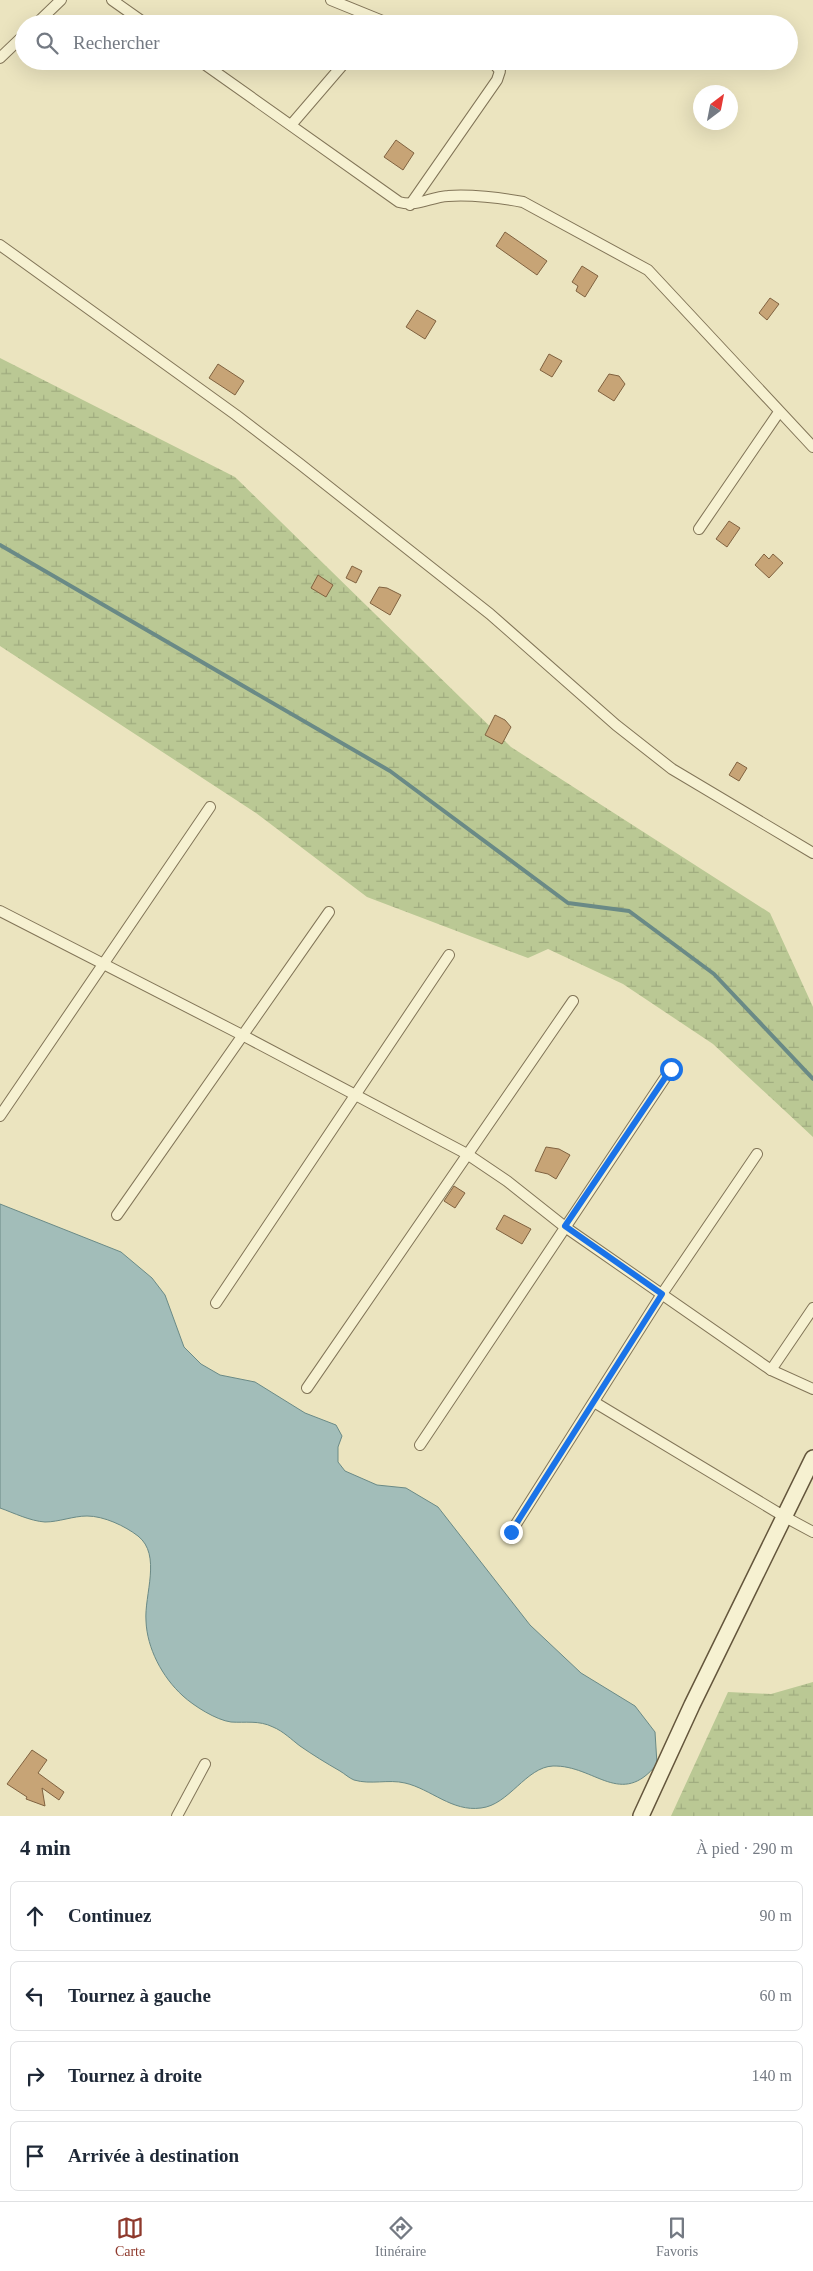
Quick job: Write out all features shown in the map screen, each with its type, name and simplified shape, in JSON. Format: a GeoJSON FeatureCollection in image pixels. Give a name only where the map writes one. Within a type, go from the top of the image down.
{"type":"FeatureCollection","features":[{"type":"Feature","properties":{"kind":"street"},"geometry":{"type":"LineString","coordinates":[[45,15],[61,0]]}},
{"type":"Feature","properties":{"kind":"street"},"geometry":{"type":"LineString","coordinates":[[112,0],[133,15]]}},
{"type":"Feature","properties":{"kind":"street"},"geometry":{"type":"LineString","coordinates":[[332,0],[365,15]]}},
{"type":"Feature","properties":{"kind":"street"},"geometry":{"type":"LineString","coordinates":[[0,58],[15,44]]}},
{"type":"Feature","properties":{"kind":"street"},"geometry":{"type":"LineString","coordinates":[[213,70],[399,202],[410,205],[448,196],[505,198],[523,202],[648,270],[813,448]]}},
{"type":"Feature","properties":{"kind":"street"},"geometry":{"type":"LineString","coordinates":[[291,125],[338,70]]}},
{"type":"Feature","properties":{"kind":"street"},"geometry":{"type":"LineString","coordinates":[[410,205],[497,80],[499,70]]}},
{"type":"Feature","properties":{"kind":"street"},"geometry":{"type":"LineString","coordinates":[[0,245],[236,415],[300,464],[490,614],[616,725],[672,769],[813,853]]}},
{"type":"Feature","properties":{"kind":"street"},"geometry":{"type":"LineString","coordinates":[[699,529],[779,412]]}},
{"type":"Feature","properties":{"kind":"street"},"geometry":{"type":"LineString","coordinates":[[0,1116],[102,963],[210,807]]}},
{"type":"Feature","properties":{"kind":"street"},"geometry":{"type":"LineString","coordinates":[[117,1215],[329,912]]}},
{"type":"Feature","properties":{"kind":"street"},"geometry":{"type":"LineString","coordinates":[[1,913],[244,1036],[467,1154],[507,1181],[565,1226],[771,1370],[813,1389]]}},
{"type":"Feature","properties":{"kind":"street"},"geometry":{"type":"LineString","coordinates":[[216,1302],[449,955]]}},
{"type":"Feature","properties":{"kind":"street"},"geometry":{"type":"LineString","coordinates":[[307,1388],[573,1001]]}},
{"type":"Feature","properties":{"kind":"street"},"geometry":{"type":"LineString","coordinates":[[420,1445],[671,1069]]}},
{"type":"Feature","properties":{"kind":"street"},"geometry":{"type":"LineString","coordinates":[[511,1532],[662,1294],[757,1154]]}},
{"type":"Feature","properties":{"kind":"street"},"geometry":{"type":"LineString","coordinates":[[771,1370],[813,1308]]}},
{"type":"Feature","properties":{"kind":"street"},"geometry":{"type":"LineString","coordinates":[[594,1402],[785,1518],[813,1532]]}},
{"type":"Feature","properties":{"kind":"street"},"geometry":{"type":"LineString","coordinates":[[641,1816],[692,1705],[813,1458]]}},
{"type":"Feature","properties":{"kind":"street"},"geometry":{"type":"LineString","coordinates":[[177,1816],[205,1764]]}},
{"type":"Feature","properties":{"kind":"green space"},"geometry":{"type":"Polygon","coordinates":[[[0,358],[235,477],[511,747],[770,913],[813,1007],[813,1137],[713,1044],[623,984],[548,949],[528,958],[367,897],[256,813],[0,646],[0,358]]]}},
{"type":"Feature","properties":{"kind":"green space"},"geometry":{"type":"Polygon","coordinates":[[[813,1682],[813,1816],[671,1816],[728,1692],[771,1694],[813,1682]]]}},
{"type":"Feature","properties":{"kind":"water"},"geometry":{"type":"Polygon","coordinates":[[[0,1204],[121,1252],[152,1278],[165,1295],[184,1347],[201,1364],[220,1375],[255,1382],[305,1413],[336,1425],[342,1436],[338,1447],[338,1462],[345,1471],[377,1485],[406,1488],[438,1507],[530,1625],[581,1673],[635,1706],[655,1732],[657,1764],[644,1777],[631,1783],[619,1784],[568,1767],[553,1766],[543,1768],[491,1805],[481,1808],[461,1807],[405,1783],[354,1780],[310,1753],[277,1729],[262,1723],[225,1721],[212,1716],[183,1696],[162,1671],[149,1641],[146,1611],[151,1564],[145,1544],[138,1536],[121,1525],[94,1516],[45,1522],[0,1508],[0,1204]]]}},
{"type":"Feature","properties":{"kind":"building"},"geometry":{"type":"Polygon","coordinates":[[[396,140],[414,153],[403,170],[384,157],[396,140]]]}},
{"type":"Feature","properties":{"kind":"building"},"geometry":{"type":"Polygon","coordinates":[[[505,232],[547,261],[537,275],[496,246],[505,232]]]}},
{"type":"Feature","properties":{"kind":"building"},"geometry":{"type":"Polygon","coordinates":[[[582,266],[598,276],[585,297],[576,291],[578,286],[572,282],[582,266]]]}},
{"type":"Feature","properties":{"kind":"building"},"geometry":{"type":"Polygon","coordinates":[[[770,298],[779,304],[767,320],[759,313],[770,298]]]}},
{"type":"Feature","properties":{"kind":"building"},"geometry":{"type":"Polygon","coordinates":[[[417,310],[436,321],[425,339],[406,327],[417,310]]]}},
{"type":"Feature","properties":{"kind":"building"},"geometry":{"type":"Polygon","coordinates":[[[549,354],[562,361],[552,377],[540,370],[549,354]]]}},
{"type":"Feature","properties":{"kind":"building"},"geometry":{"type":"Polygon","coordinates":[[[218,364],[244,381],[235,395],[209,378],[218,364]]]}},
{"type":"Feature","properties":{"kind":"building"},"geometry":{"type":"Polygon","coordinates":[[[609,374],[619,376],[625,384],[614,401],[598,391],[609,374]]]}},
{"type":"Feature","properties":{"kind":"building"},"geometry":{"type":"Polygon","coordinates":[[[729,521],[740,528],[727,547],[716,539],[729,521]]]}},
{"type":"Feature","properties":{"kind":"building"},"geometry":{"type":"Polygon","coordinates":[[[764,554],[769,559],[773,554],[783,563],[769,578],[755,565],[764,554]]]}},
{"type":"Feature","properties":{"kind":"building"},"geometry":{"type":"Polygon","coordinates":[[[352,566],[362,571],[356,583],[346,578],[352,566]]]}},
{"type":"Feature","properties":{"kind":"building"},"geometry":{"type":"Polygon","coordinates":[[[318,575],[333,585],[326,597],[311,588],[318,575]]]}},
{"type":"Feature","properties":{"kind":"building"},"geometry":{"type":"Polygon","coordinates":[[[379,587],[387,588],[401,595],[390,615],[370,603],[379,587]]]}},
{"type":"Feature","properties":{"kind":"building"},"geometry":{"type":"Polygon","coordinates":[[[495,715],[505,720],[511,727],[502,744],[485,735],[495,715]]]}},
{"type":"Feature","properties":{"kind":"building"},"geometry":{"type":"Polygon","coordinates":[[[737,762],[747,768],[739,781],[729,775],[737,762]]]}},
{"type":"Feature","properties":{"kind":"building"},"geometry":{"type":"Polygon","coordinates":[[[546,1147],[559,1149],[570,1155],[556,1179],[548,1174],[535,1171],[546,1147]]]}},
{"type":"Feature","properties":{"kind":"building"},"geometry":{"type":"Polygon","coordinates":[[[454,1186],[465,1193],[455,1208],[444,1201],[454,1186]]]}},
{"type":"Feature","properties":{"kind":"building"},"geometry":{"type":"Polygon","coordinates":[[[504,1215],[531,1229],[522,1244],[496,1229],[504,1215]]]}},
{"type":"Feature","properties":{"kind":"building"},"geometry":{"type":"Polygon","coordinates":[[[32,1750],[47,1760],[38,1773],[64,1792],[59,1800],[42,1788],[45,1806],[26,1799],[27,1797],[7,1784],[32,1750]]]}},
{"type":"Feature","properties":{"kind":"waterway"},"geometry":{"type":"LineString","coordinates":[[0,545],[390,771],[568,903],[629,911],[714,974],[813,1079]]}},
{"type":"Feature","properties":{"kind":"route"},"geometry":{"type":"LineString","coordinates":[[511,1532],[662,1294],[565,1226],[671,1069]]}}]}
